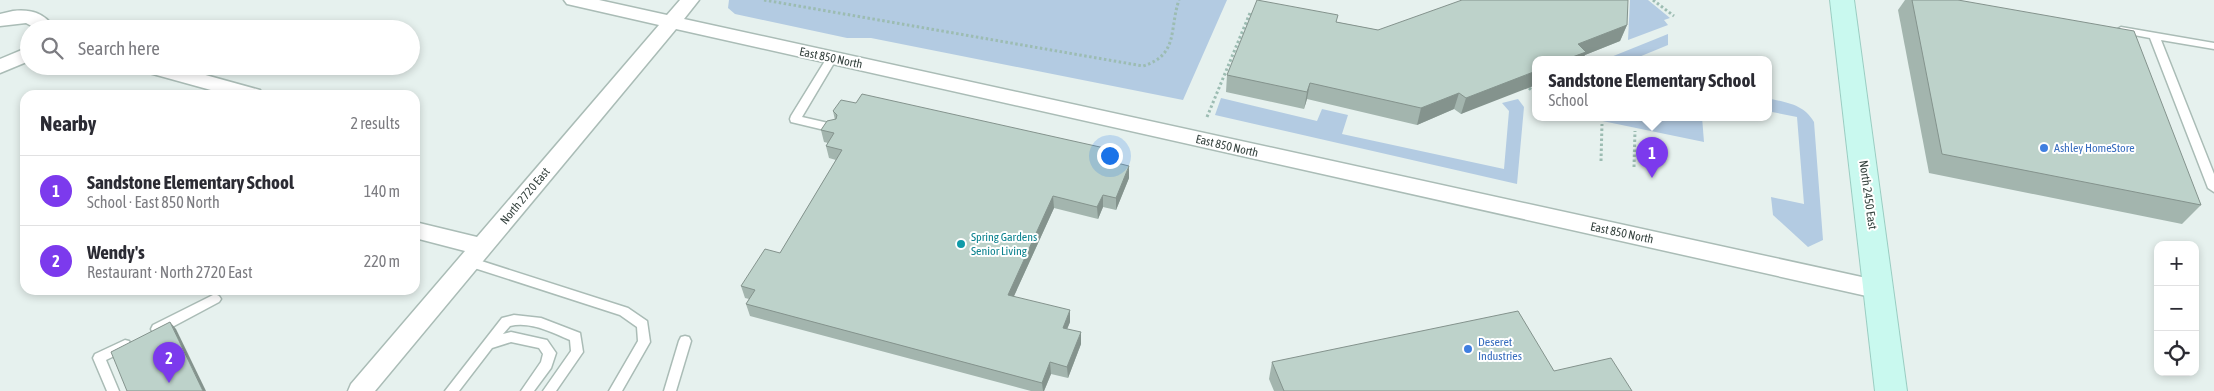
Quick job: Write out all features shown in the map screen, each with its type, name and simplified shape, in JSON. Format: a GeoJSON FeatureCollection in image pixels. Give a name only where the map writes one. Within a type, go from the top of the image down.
{"type":"FeatureCollection","features":[{"type":"Feature","properties":{"kind":"street"},"geometry":{"type":"LineString","coordinates":[[7,19],[28,0]]}},
{"type":"Feature","properties":{"kind":"street","name":"East 850 North"},"geometry":{"type":"LineString","coordinates":[[573,0],[1880,290]]}},
{"type":"Feature","properties":{"kind":"street","name":"North 2720 East"},"geometry":{"type":"LineString","coordinates":[[360,391],[690,0]]}},
{"type":"Feature","properties":{"kind":"street","name":"North 2450 East"},"geometry":{"type":"LineString","coordinates":[[1842,0],[1880,290],[1891,391]]}},
{"type":"Feature","properties":{"kind":"street"},"geometry":{"type":"LineString","coordinates":[[7,19],[36,18],[39,20]]}},
{"type":"Feature","properties":{"kind":"street"},"geometry":{"type":"LineString","coordinates":[[0,67],[20,57]]}},
{"type":"Feature","properties":{"kind":"street"},"geometry":{"type":"LineString","coordinates":[[181,75],[235,90]]}},
{"type":"Feature","properties":{"kind":"street"},"geometry":{"type":"LineString","coordinates":[[420,232],[475,255]]}},
{"type":"Feature","properties":{"kind":"lane"},"geometry":{"type":"LineString","coordinates":[[2106,27],[2214,46]]}},
{"type":"Feature","properties":{"kind":"lane"},"geometry":{"type":"LineString","coordinates":[[2154,36],[2214,188]]}},
{"type":"Feature","properties":{"kind":"lane"},"geometry":{"type":"LineString","coordinates":[[832,58],[795,119],[833,128]]}},
{"type":"Feature","properties":{"kind":"lane"},"geometry":{"type":"LineString","coordinates":[[475,255],[624,311],[643,326],[644,342],[615,391]]}},
{"type":"Feature","properties":{"kind":"lane"},"geometry":{"type":"LineString","coordinates":[[113,391],[99,358],[215,299]]}},
{"type":"Feature","properties":{"kind":"lane"},"geometry":{"type":"LineString","coordinates":[[451,391],[506,322],[516,318],[576,337],[577,352],[549,391]]}},
{"type":"Feature","properties":{"kind":"lane"},"geometry":{"type":"LineString","coordinates":[[487,345],[511,337],[542,344],[550,353],[547,364],[527,391]]}},
{"type":"Feature","properties":{"kind":"lane"},"geometry":{"type":"LineString","coordinates":[[670,391],[685,341]]}},
{"type":"Feature","properties":{"kind":"path"},"geometry":{"type":"LineString","coordinates":[[764,0],[1143,66],[1157,63],[1167,54],[1179,0]]}},
{"type":"Feature","properties":{"kind":"path"},"geometry":{"type":"LineString","coordinates":[[1653,0],[1674,16]]}},
{"type":"Feature","properties":{"kind":"path"},"geometry":{"type":"LineString","coordinates":[[1207,117],[1250,13],[1260,15]]}},
{"type":"Feature","properties":{"kind":"path"},"geometry":{"type":"LineString","coordinates":[[1602,124],[1602,160]]}},
{"type":"Feature","properties":{"kind":"path"},"geometry":{"type":"LineString","coordinates":[[1634,167],[1635,131]]}},
{"type":"Feature","properties":{"kind":"shaded area"},"geometry":{"type":"Polygon","coordinates":[[[729,0],[1227,0],[1183,100],[871,38],[847,38],[735,14],[728,8],[729,0]]]}},
{"type":"Feature","properties":{"kind":"shaded area"},"geometry":{"type":"Polygon","coordinates":[[[1630,0],[1648,0],[1670,18],[1664,20],[1668,25],[1628,40],[1630,0]]]}},
{"type":"Feature","properties":{"kind":"shaded area"},"geometry":{"type":"Polygon","coordinates":[[[1668,34],[1668,45],[1641,56],[1613,56],[1668,34]]]}},
{"type":"Feature","properties":{"kind":"shaded area"},"geometry":{"type":"Polygon","coordinates":[[[1221,98],[1317,121],[1322,109],[1348,115],[1342,134],[1504,169],[1509,111],[1502,103],[1518,99],[1524,107],[1517,184],[1215,115],[1221,98]]]}},
{"type":"Feature","properties":{"kind":"shaded area"},"geometry":{"type":"Polygon","coordinates":[[[1772,99],[1801,108],[1814,122],[1823,240],[1808,247],[1773,215],[1771,197],[1804,204],[1797,117],[1772,112],[1772,99]]]}},
{"type":"Feature","properties":{"kind":"shaded area"},"geometry":{"type":"Polygon","coordinates":[[[1602,121],[1702,121],[1704,142],[1602,121]]]}},
{"type":"Feature","properties":{"kind":"building"},"geometry":{"type":"Polygon","coordinates":[[[1257,0],[1338,15],[1336,22],[1378,30],[1462,0],[1628,0],[1627,25],[1578,44],[1586,52],[1575,56],[1532,56],[1532,73],[1466,98],[1459,93],[1421,108],[1310,83],[1307,92],[1227,75],[1257,0]]]}},
{"type":"Feature","properties":{"kind":"building"},"geometry":{"type":"Polygon","coordinates":[[[1912,0],[1958,0],[2134,31],[2201,205],[1942,154],[1912,0]]]}},
{"type":"Feature","properties":{"kind":"building","name":"Spring Gardens Senior Living"},"geometry":{"type":"Polygon","coordinates":[[[862,94],[1118,151],[1113,162],[1129,166],[1116,198],[1103,195],[1097,207],[1053,196],[1008,295],[1070,310],[1063,328],[1081,332],[1067,367],[1050,362],[1042,383],[746,304],[755,290],[741,286],[765,249],[780,253],[842,150],[826,146],[834,133],[821,130],[827,121],[836,119],[837,115],[833,111],[841,100],[856,103],[862,94]]]}},
{"type":"Feature","properties":{"kind":"building"},"geometry":{"type":"Polygon","coordinates":[[[1518,311],[1554,371],[1611,358],[1632,391],[1284,391],[1272,362],[1518,311]]]}},
{"type":"Feature","properties":{"kind":"building"},"geometry":{"type":"Polygon","coordinates":[[[170,322],[203,391],[127,391],[111,352],[170,322]]]}},
{"type":"Feature","properties":{"kind":"place","name":"Ashley HomeStore"},"geometry":{"type":"Point","coordinates":[2044,148]}},
{"type":"Feature","properties":{"kind":"place","name":"Sandstone Elementary School"},"geometry":{"type":"Point","coordinates":[1652,178]}},
{"type":"Feature","properties":{"kind":"place","name":"Spring Gardens Senior Living"},"geometry":{"type":"Point","coordinates":[961,244]}},
{"type":"Feature","properties":{"kind":"place","name":"Deseret Industries"},"geometry":{"type":"Point","coordinates":[1468,349]}},
{"type":"Feature","properties":{"kind":"place","name":"Wendy's"},"geometry":{"type":"Point","coordinates":[169,383]}}]}
